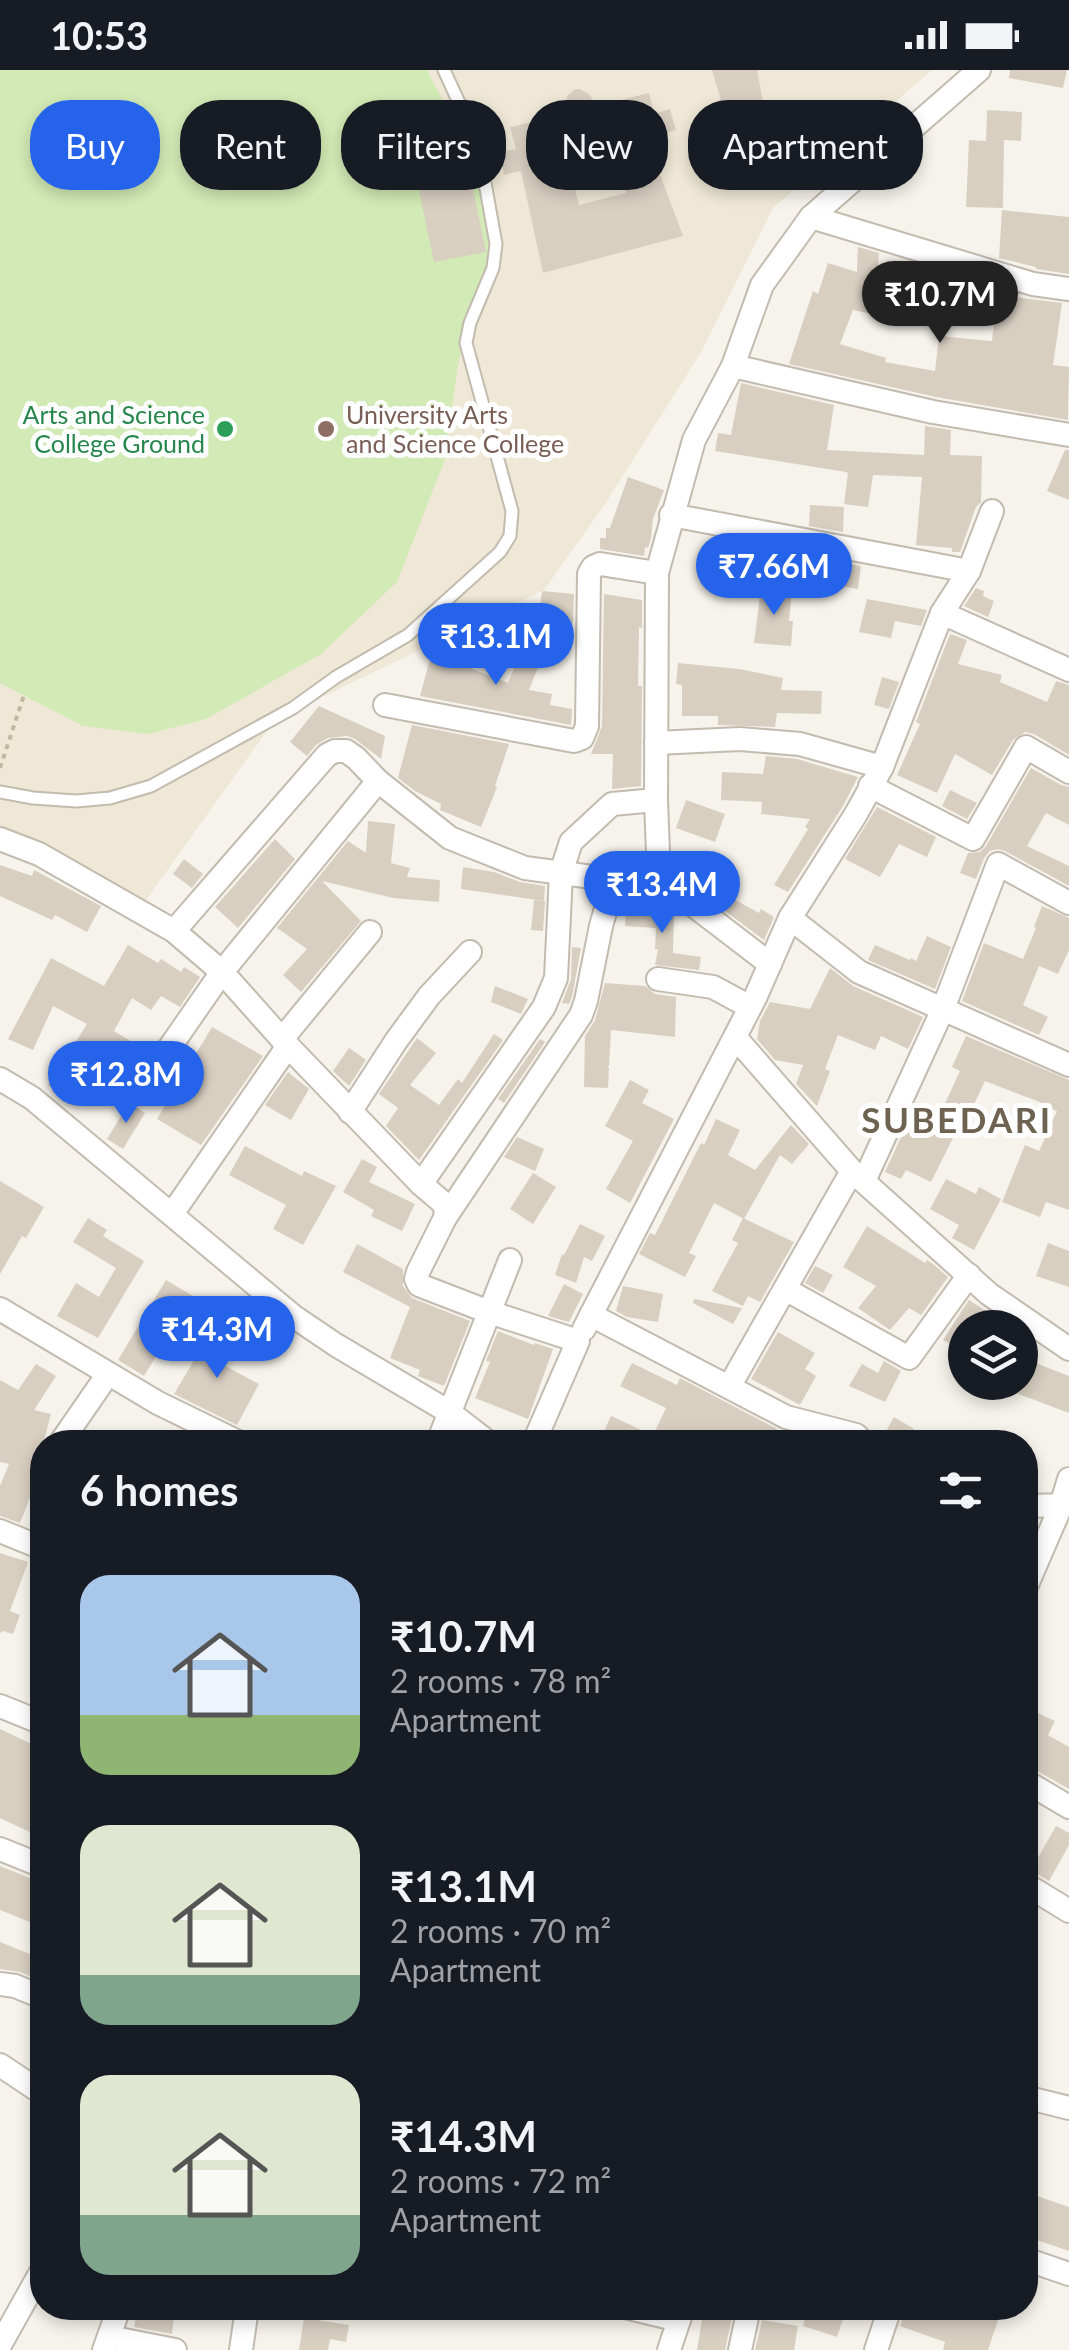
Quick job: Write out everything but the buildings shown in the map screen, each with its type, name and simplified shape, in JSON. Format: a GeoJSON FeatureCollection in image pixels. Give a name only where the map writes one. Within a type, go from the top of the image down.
{"type":"FeatureCollection","features":[{"type":"Feature","properties":{"kind":"street"},"geometry":{"type":"LineString","coordinates":[[659,879],[657,573],[694,440],[733,366],[762,284],[811,217],[979,70]]}},
{"type":"Feature","properties":{"kind":"street"},"geometry":{"type":"LineString","coordinates":[[811,217],[1033,284],[1069,289]]}},
{"type":"Feature","properties":{"kind":"street"},"geometry":{"type":"LineString","coordinates":[[733,366],[933,412],[1069,436]]}},
{"type":"Feature","properties":{"kind":"street"},"geometry":{"type":"LineString","coordinates":[[539,1430],[578,1341],[750,1007],[790,918],[876,776],[942,613],[969,572],[992,511]]}},
{"type":"Feature","properties":{"kind":"street"},"geometry":{"type":"LineString","coordinates":[[672,515],[969,572]]}},
{"type":"Feature","properties":{"kind":"street"},"geometry":{"type":"LineString","coordinates":[[385,704],[574,740],[582,738],[587,726],[589,574],[600,564],[657,573]]}},
{"type":"Feature","properties":{"kind":"street"},"geometry":{"type":"LineString","coordinates":[[942,613],[1069,670]]}},
{"type":"Feature","properties":{"kind":"street"},"geometry":{"type":"LineString","coordinates":[[656,743],[740,739],[800,744],[876,776],[973,839],[1026,747],[1069,772]]}},
{"type":"Feature","properties":{"kind":"street"},"geometry":{"type":"LineString","coordinates":[[174,931],[327,755],[335,751],[356,758],[378,781],[450,838],[525,868],[614,880],[659,879],[770,964]]}},
{"type":"Feature","properties":{"kind":"street"},"geometry":{"type":"LineString","coordinates":[[154,1070],[222,972],[378,781]]}},
{"type":"Feature","properties":{"kind":"street"},"geometry":{"type":"LineString","coordinates":[[422,1184],[554,987],[561,873],[571,842],[612,804],[656,800]]}},
{"type":"Feature","properties":{"kind":"street"},"geometry":{"type":"LineString","coordinates":[[0,839],[39,854],[174,931],[222,972],[350,1112],[442,1201],[446,1208],[444,1218]]}},
{"type":"Feature","properties":{"kind":"street"},"geometry":{"type":"LineString","coordinates":[[728,1387],[784,1289],[858,1176],[944,1009],[998,864],[1069,903]]}},
{"type":"Feature","properties":{"kind":"street"},"geometry":{"type":"LineString","coordinates":[[578,1341],[419,1285],[416,1279],[444,1218],[582,1015],[614,880]]}},
{"type":"Feature","properties":{"kind":"street"},"geometry":{"type":"LineString","coordinates":[[790,918],[859,972],[1069,1065]]}},
{"type":"Feature","properties":{"kind":"street"},"geometry":{"type":"LineString","coordinates":[[172,1214],[284,1042],[370,932]]}},
{"type":"Feature","properties":{"kind":"street"},"geometry":{"type":"LineString","coordinates":[[350,1112],[429,996],[470,952]]}},
{"type":"Feature","properties":{"kind":"street"},"geometry":{"type":"LineString","coordinates":[[658,979],[713,987],[750,1007]]}},
{"type":"Feature","properties":{"kind":"street"},"geometry":{"type":"LineString","coordinates":[[734,1037],[858,1176],[989,1294],[1069,1348]]}},
{"type":"Feature","properties":{"kind":"street"},"geometry":{"type":"LineString","coordinates":[[0,1079],[32,1098],[293,1316],[472,1430]]}},
{"type":"Feature","properties":{"kind":"street"},"geometry":{"type":"LineString","coordinates":[[442,1430],[510,1260]]}},
{"type":"Feature","properties":{"kind":"street"},"geometry":{"type":"LineString","coordinates":[[784,1289],[909,1358],[969,1276]]}},
{"type":"Feature","properties":{"kind":"street"},"geometry":{"type":"LineString","coordinates":[[0,1309],[158,1403],[213,1430]]}},
{"type":"Feature","properties":{"kind":"street"},"geometry":{"type":"LineString","coordinates":[[592,1316],[786,1417],[840,1430]]}},
{"type":"Feature","properties":{"kind":"street"},"geometry":{"type":"LineString","coordinates":[[68,1430],[108,1374]]}},
{"type":"Feature","properties":{"kind":"street"},"geometry":{"type":"LineString","coordinates":[[1038,1561],[1065,1505],[1069,1479]]}},
{"type":"Feature","properties":{"kind":"street"},"geometry":{"type":"LineString","coordinates":[[1038,1506],[1065,1505]]}},
{"type":"Feature","properties":{"kind":"street"},"geometry":{"type":"LineString","coordinates":[[0,1531],[30,1543]]}},
{"type":"Feature","properties":{"kind":"street"},"geometry":{"type":"LineString","coordinates":[[0,1706],[30,1718]]}},
{"type":"Feature","properties":{"kind":"street"},"geometry":{"type":"LineString","coordinates":[[1038,1789],[1069,1807]]}},
{"type":"Feature","properties":{"kind":"street"},"geometry":{"type":"LineString","coordinates":[[0,1850],[30,1861]]}},
{"type":"Feature","properties":{"kind":"street"},"geometry":{"type":"LineString","coordinates":[[1038,1892],[1069,1911]]}},
{"type":"Feature","properties":{"kind":"street"},"geometry":{"type":"LineString","coordinates":[[0,1984],[30,1992]]}},
{"type":"Feature","properties":{"kind":"street"},"geometry":{"type":"LineString","coordinates":[[0,2065],[30,2085]]}},
{"type":"Feature","properties":{"kind":"street"},"geometry":{"type":"LineString","coordinates":[[1038,2100],[1069,2108]]}},
{"type":"Feature","properties":{"kind":"street"},"geometry":{"type":"LineString","coordinates":[[1038,2263],[1069,2274]]}},
{"type":"Feature","properties":{"kind":"street"},"geometry":{"type":"LineString","coordinates":[[0,2345],[30,2291]]}},
{"type":"Feature","properties":{"kind":"street"},"geometry":{"type":"LineString","coordinates":[[115,2320],[107,2344],[176,2350]]}},
{"type":"Feature","properties":{"kind":"street"},"geometry":{"type":"LineString","coordinates":[[241,2350],[245,2320]]}},
{"type":"Feature","properties":{"kind":"street"},"geometry":{"type":"LineString","coordinates":[[669,2350],[679,2320]]}},
{"type":"Feature","properties":{"kind":"street"},"geometry":{"type":"LineString","coordinates":[[740,2350],[746,2320]]}},
{"type":"Feature","properties":{"kind":"street"},"geometry":{"type":"LineString","coordinates":[[876,2350],[886,2320]]}},
{"type":"Feature","properties":{"kind":"lane"},"geometry":{"type":"LineString","coordinates":[[0,792],[76,800],[110,798],[151,786],[292,708],[408,635],[500,552],[510,536],[512,511],[466,343],[492,268],[496,244],[480,155],[444,70]]}},
{"type":"Feature","properties":{"kind":"path"},"geometry":{"type":"LineString","coordinates":[[0,768],[24,695]]}},
{"type":"Feature","properties":{"kind":"shaded area","name":"Arts and Science College Ground"},"geometry":{"type":"Polygon","coordinates":[[[0,70],[932,70],[897,100],[688,100],[688,190],[794,190],[773,208],[700,354],[605,504],[544,590],[316,700],[284,707],[146,900],[61,856],[0,837],[0,70]]]}},
{"type":"Feature","properties":{"kind":"green space","name":"Arts and Science College Ground"},"geometry":{"type":"Polygon","coordinates":[[[0,70],[427,70],[443,100],[341,100],[341,190],[486,190],[495,233],[458,364],[445,459],[397,582],[321,654],[206,719],[148,734],[83,726],[0,683],[0,70]]]}},
{"type":"Feature","properties":{"kind":"place","name":"Arts and Science College Ground"},"geometry":{"type":"Point","coordinates":[225,429]}},
{"type":"Feature","properties":{"kind":"place","name":"University Arts and Science College"},"geometry":{"type":"Point","coordinates":[326,429]}},
{"type":"Feature","properties":{"kind":"district","name":"SUBEDARI"},"geometry":{"type":"Point","coordinates":[957,1121]}}]}
